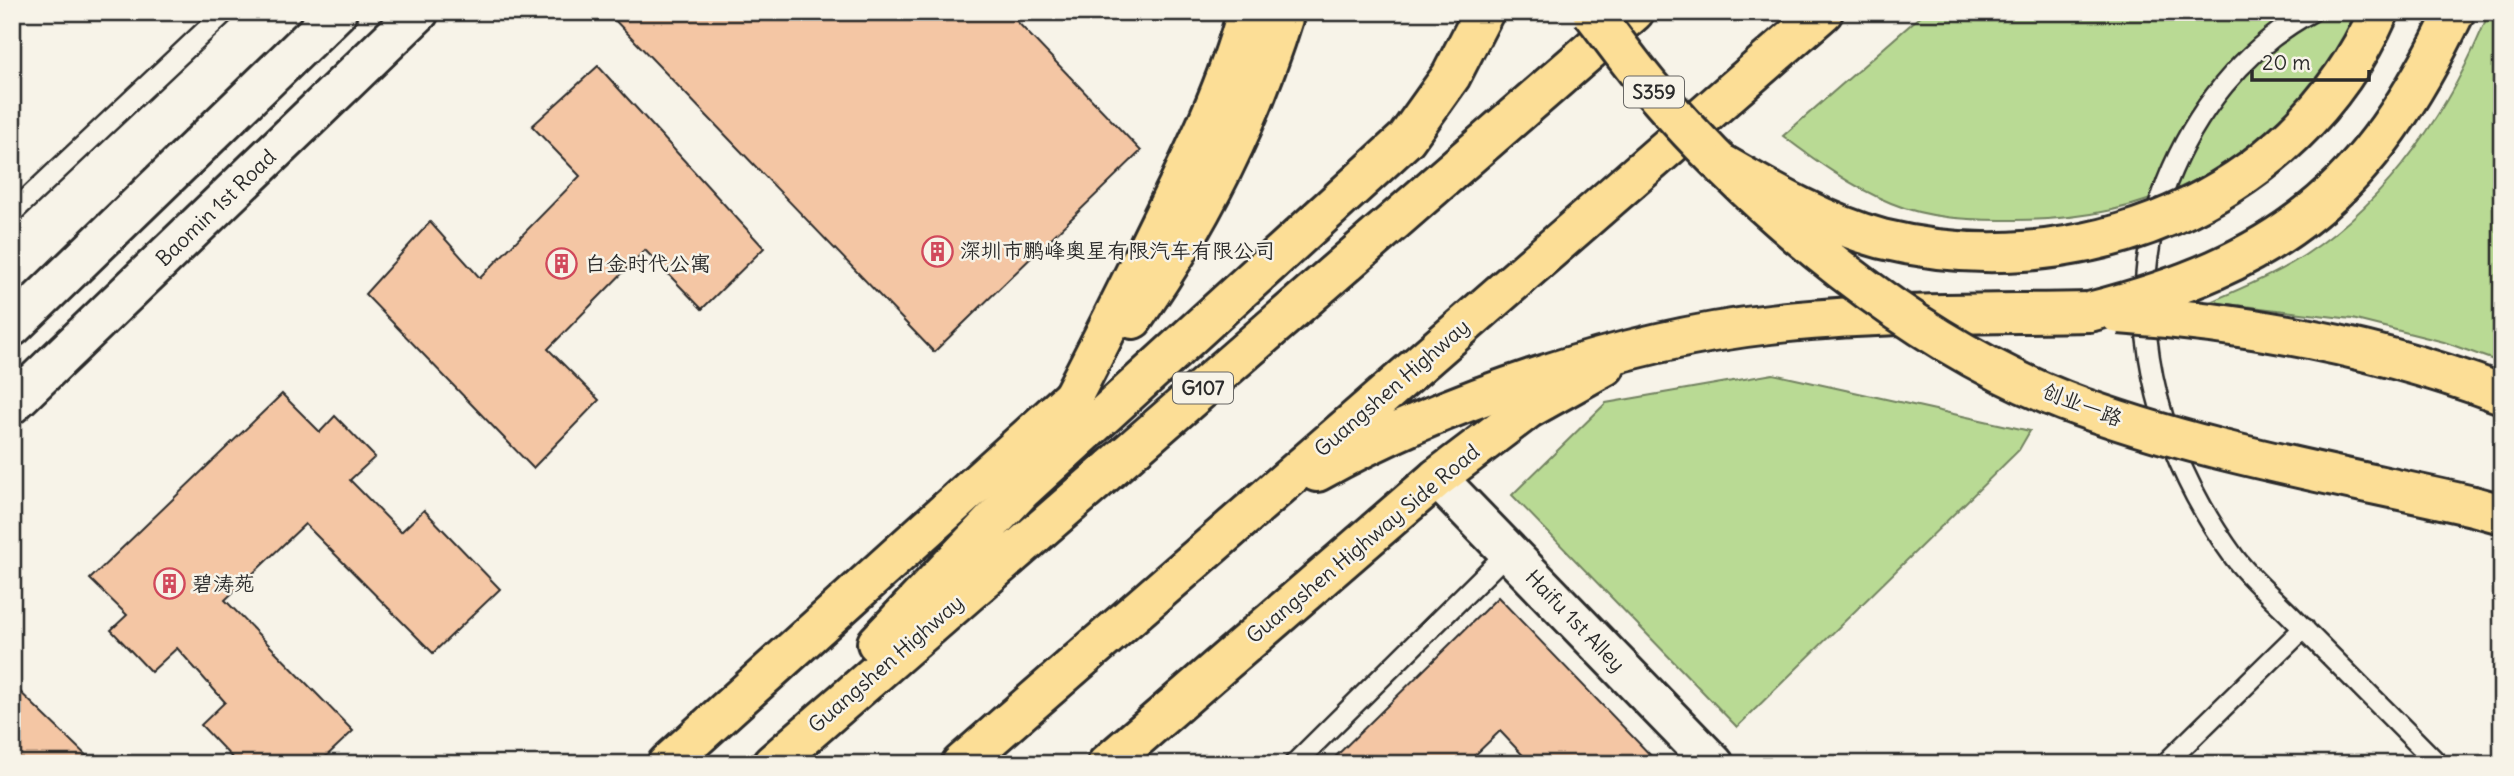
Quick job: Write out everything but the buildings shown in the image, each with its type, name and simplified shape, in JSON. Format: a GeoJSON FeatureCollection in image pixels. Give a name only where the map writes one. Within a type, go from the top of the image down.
{"type":"FeatureCollection","features":[{"type":"Feature","properties":{"kind":"main road"},"geometry":{"type":"LineString","coordinates":[[12,327],[337,12]]}},
{"type":"Feature","properties":{"kind":"main road","name":"Baomin 1st Road"},"geometry":{"type":"LineString","coordinates":[[12,404],[419,12]]}},
{"type":"Feature","properties":{"kind":"main road"},"geometry":{"type":"LineString","coordinates":[[1022,490],[1074,396],[1210,114],[1247,12]]}},
{"type":"Feature","properties":{"kind":"main road"},"geometry":{"type":"LineString","coordinates":[[667,764],[1074,396],[1166,272],[1196,224],[1242,130],[1285,12]]}},
{"type":"Feature","properties":{"kind":"main road"},"geometry":{"type":"LineString","coordinates":[[761,764],[1022,490],[1406,139],[1451,76],[1484,12]]}},
{"type":"Feature","properties":{"kind":"main road","name":"S359"},"geometry":{"type":"LineString","coordinates":[[1592,12],[1654,92],[1724,165]]}},
{"type":"Feature","properties":{"kind":"main road","name":"Guangshen Highway"},"geometry":{"type":"LineString","coordinates":[[772,764],[1633,12]]}},
{"type":"Feature","properties":{"kind":"main road","name":"Guangshen Highway"},"geometry":{"type":"LineString","coordinates":[[961,764],[1823,12]]}},
{"type":"Feature","properties":{"kind":"main road"},"geometry":{"type":"LineString","coordinates":[[1724,165],[1826,219],[1881,238],[1937,249],[1995,253],[2052,250],[2109,239],[2163,220],[2215,194],[2263,162],[2306,124],[2340,83],[2379,12]]}},
{"type":"Feature","properties":{"kind":"main road"},"geometry":{"type":"LineString","coordinates":[[2089,312],[2176,287],[2222,268],[2305,218],[2353,176],[2393,126],[2427,71],[2455,12]]}},
{"type":"Feature","properties":{"kind":"main road","name":"创业一路"},"geometry":{"type":"LineString","coordinates":[[1724,165],[1800,237],[1866,289],[1940,336],[2062,400],[2129,424],[2207,445],[2502,514]]}},
{"type":"Feature","properties":{"kind":"main road"},"geometry":{"type":"LineString","coordinates":[[1257,505],[1327,466],[1437,414],[1561,371],[1637,349],[1707,333],[1770,324],[1870,318],[2089,312],[2224,323],[2292,335],[2420,367],[2502,394]]}},
{"type":"Feature","properties":{"kind":"main road","name":"Guangshen Highway Side Road"},"geometry":{"type":"LineString","coordinates":[[1107,764],[1437,478],[1528,409],[1637,349]]}},
{"type":"Feature","properties":{"kind":"main road","name":"Haifu 1st Alley"},"geometry":{"type":"LineString","coordinates":[[1437,478],[1714,764]]}},
{"type":"Feature","properties":{"kind":"lane"},"geometry":{"type":"LineString","coordinates":[[12,213],[225,12]]}},
{"type":"Feature","properties":{"kind":"lane"},"geometry":{"type":"LineString","coordinates":[[2311,12],[2250,57],[2211,100],[2180,150],[2157,209],[2145,284],[2145,334],[2157,396],[2174,454],[2202,509],[2235,559],[2438,764]]}},
{"type":"Feature","properties":{"kind":"lane"},"geometry":{"type":"LineString","coordinates":[[1294,764],[1508,552]]}},
{"type":"Feature","properties":{"kind":"lane"},"geometry":{"type":"LineString","coordinates":[[2165,764],[2304,628]]}},
{"type":"Feature","properties":{"kind":"green space"},"geometry":{"type":"Polygon","coordinates":[[[1925,12],[2367,12],[2338,60],[2300,103],[2229,161],[2191,183],[2150,199],[2107,211],[2061,218],[1980,220],[1920,212],[1877,197],[1821,164],[1783,136],[1925,12]]]}},
{"type":"Feature","properties":{"kind":"green space"},"geometry":{"type":"Polygon","coordinates":[[[2489,12],[2502,12],[2502,363],[2444,342],[2352,319],[2210,302],[2294,262],[2336,232],[2365,206],[2415,148],[2437,116],[2457,82],[2489,12]]]}},
{"type":"Feature","properties":{"kind":"green space"},"geometry":{"type":"Polygon","coordinates":[[[1773,374],[2030,431],[2019,450],[1737,727],[1512,495],[1606,403],[1773,374]]]}},
{"type":"Feature","properties":{"kind":"place","name":"深圳市鹏峰奥星有限汽车有限公司"},"geometry":{"type":"Point","coordinates":[937,251]}},
{"type":"Feature","properties":{"kind":"place","name":"白金时代公寓"},"geometry":{"type":"Point","coordinates":[562,264]}},
{"type":"Feature","properties":{"kind":"place","name":"碧涛苑"},"geometry":{"type":"Point","coordinates":[169,584]}}]}
